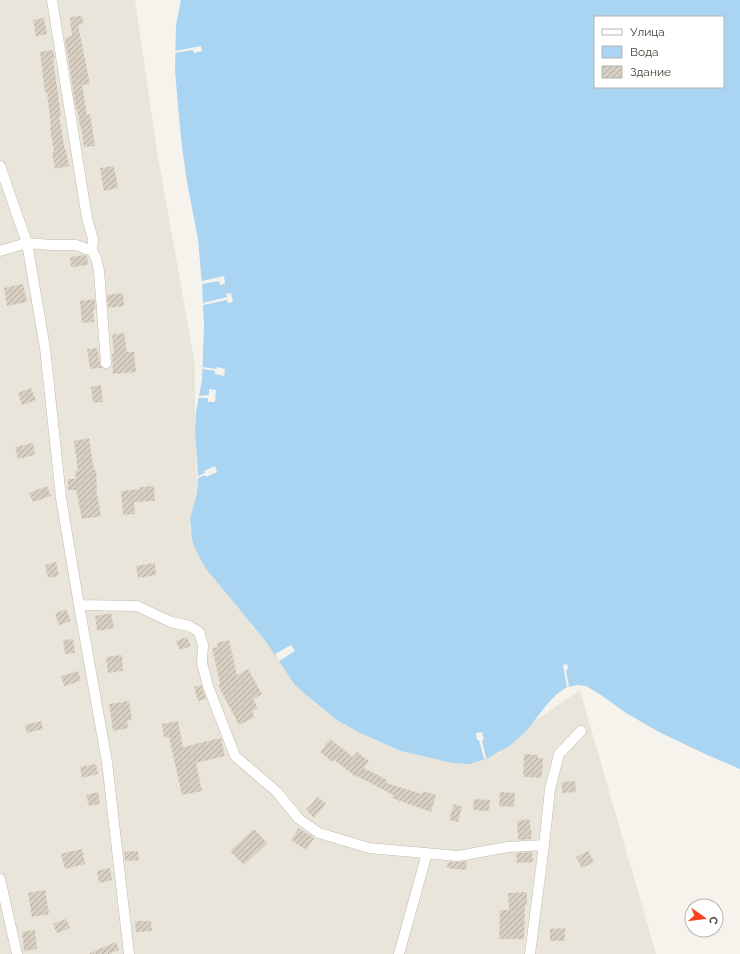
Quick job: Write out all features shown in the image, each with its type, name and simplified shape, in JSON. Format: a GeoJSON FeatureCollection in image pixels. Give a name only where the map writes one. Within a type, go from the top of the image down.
{"type":"FeatureCollection","features":[{"type":"Feature","properties":{"kind":"street"},"geometry":{"type":"LineString","coordinates":[[52,0],[87,218],[93,239],[92,251],[96,258],[99,271],[106,363]]}},
{"type":"Feature","properties":{"kind":"street"},"geometry":{"type":"LineString","coordinates":[[0,166],[27,243],[45,348],[61,498],[107,762],[129,954]]}},
{"type":"Feature","properties":{"kind":"street"},"geometry":{"type":"LineString","coordinates":[[0,251],[27,243],[76,245],[92,251]]}},
{"type":"Feature","properties":{"kind":"street"},"geometry":{"type":"LineString","coordinates":[[79,605],[137,606],[171,622],[189,626],[200,632],[203,645],[202,663],[208,686],[235,756],[277,792],[299,820],[319,833],[369,848],[458,856],[508,847],[544,845]]}},
{"type":"Feature","properties":{"kind":"street"},"geometry":{"type":"LineString","coordinates":[[530,954],[550,788],[558,754],[581,732]]}},
{"type":"Feature","properties":{"kind":"street"},"geometry":{"type":"LineString","coordinates":[[399,954],[427,853]]}},
{"type":"Feature","properties":{"kind":"street"},"geometry":{"type":"LineString","coordinates":[[0,879],[17,954]]}},
{"type":"Feature","properties":{"kind":"shaded area"},"geometry":{"type":"Polygon","coordinates":[[[0,0],[135,0],[157,151],[195,364],[197,493],[190,519],[190,528],[196,551],[206,569],[264,639],[285,669],[316,704],[337,720],[358,732],[401,751],[452,763],[479,761],[499,753],[510,746],[532,723],[580,690],[656,954],[0,954],[0,0]]]}},
{"type":"Feature","properties":{"kind":"water"},"geometry":{"type":"Polygon","coordinates":[[[181,0],[740,0],[740,769],[659,732],[626,713],[586,686],[578,685],[567,687],[548,703],[528,729],[510,746],[486,759],[469,764],[452,763],[401,751],[358,732],[337,720],[295,685],[264,639],[206,569],[192,540],[190,519],[197,493],[198,476],[195,431],[196,412],[202,380],[204,325],[198,239],[187,182],[181,139],[175,71],[176,25],[181,0]]]}},
{"type":"Feature","properties":{"kind":"pier"},"geometry":{"type":"Polygon","coordinates":[[[201,46],[202,51],[194,53],[193,50],[175,53],[175,51],[201,46]]]}},
{"type":"Feature","properties":{"kind":"pier"},"geometry":{"type":"Polygon","coordinates":[[[224,276],[225,284],[220,285],[219,281],[202,284],[202,281],[224,276]]]}},
{"type":"Feature","properties":{"kind":"pier"},"geometry":{"type":"Polygon","coordinates":[[[231,293],[233,302],[228,303],[227,300],[203,305],[203,303],[227,297],[226,294],[231,293]]]}},
{"type":"Feature","properties":{"kind":"pier"},"geometry":{"type":"Polygon","coordinates":[[[203,367],[216,369],[217,367],[225,369],[224,376],[215,374],[215,371],[203,369],[203,367]]]}},
{"type":"Feature","properties":{"kind":"pier"},"geometry":{"type":"Polygon","coordinates":[[[209,389],[216,390],[215,402],[208,402],[208,398],[199,398],[199,396],[209,395],[209,389]]]}},
{"type":"Feature","properties":{"kind":"pier"},"geometry":{"type":"Polygon","coordinates":[[[215,466],[217,472],[206,477],[205,475],[198,478],[198,476],[205,473],[204,471],[215,466]]]}},
{"type":"Feature","properties":{"kind":"pier"},"geometry":{"type":"Polygon","coordinates":[[[291,645],[295,651],[279,661],[275,654],[291,645]]]}},
{"type":"Feature","properties":{"kind":"pier"},"geometry":{"type":"Polygon","coordinates":[[[567,664],[568,669],[566,670],[569,686],[567,687],[563,665],[567,664]]]}},
{"type":"Feature","properties":{"kind":"pier"},"geometry":{"type":"Polygon","coordinates":[[[482,732],[486,759],[484,759],[479,740],[477,740],[476,733],[482,732]]]}},
{"type":"Feature","properties":{"kind":"building"},"geometry":{"type":"Polygon","coordinates":[[[82,16],[83,24],[78,25],[90,84],[82,85],[87,115],[90,114],[95,146],[84,147],[76,109],[65,38],[72,36],[70,17],[82,16]]]}},
{"type":"Feature","properties":{"kind":"building"},"geometry":{"type":"Polygon","coordinates":[[[44,18],[47,34],[36,36],[33,20],[44,18]]]}},
{"type":"Feature","properties":{"kind":"building"},"geometry":{"type":"Polygon","coordinates":[[[53,50],[61,116],[59,116],[69,166],[55,169],[52,152],[54,152],[47,92],[45,92],[40,52],[53,50]]]}},
{"type":"Feature","properties":{"kind":"building"},"geometry":{"type":"Polygon","coordinates":[[[114,166],[118,188],[104,191],[100,168],[114,166]]]}},
{"type":"Feature","properties":{"kind":"building"},"geometry":{"type":"Polygon","coordinates":[[[87,256],[88,265],[71,267],[70,257],[87,256]]]}},
{"type":"Feature","properties":{"kind":"building"},"geometry":{"type":"Polygon","coordinates":[[[23,284],[27,302],[7,306],[4,288],[23,284]]]}},
{"type":"Feature","properties":{"kind":"building"},"geometry":{"type":"Polygon","coordinates":[[[123,293],[124,306],[108,308],[107,295],[123,293]]]}},
{"type":"Feature","properties":{"kind":"building"},"geometry":{"type":"Polygon","coordinates":[[[95,299],[95,309],[93,309],[94,322],[82,323],[80,301],[95,299]]]}},
{"type":"Feature","properties":{"kind":"building"},"geometry":{"type":"Polygon","coordinates":[[[124,333],[127,352],[134,352],[136,372],[113,374],[112,354],[114,353],[112,335],[124,333]]]}},
{"type":"Feature","properties":{"kind":"building"},"geometry":{"type":"Polygon","coordinates":[[[97,348],[102,368],[90,369],[87,349],[97,348]]]}},
{"type":"Feature","properties":{"kind":"building"},"geometry":{"type":"Polygon","coordinates":[[[101,385],[103,402],[93,403],[91,387],[101,385]]]}},
{"type":"Feature","properties":{"kind":"building"},"geometry":{"type":"Polygon","coordinates":[[[31,388],[36,400],[22,405],[18,393],[31,388]]]}},
{"type":"Feature","properties":{"kind":"building"},"geometry":{"type":"Polygon","coordinates":[[[89,438],[94,470],[96,470],[96,489],[101,516],[82,519],[76,490],[68,490],[68,479],[76,479],[75,471],[78,471],[74,441],[89,438]]]}},
{"type":"Feature","properties":{"kind":"building"},"geometry":{"type":"Polygon","coordinates":[[[33,443],[35,455],[18,459],[15,447],[33,443]]]}},
{"type":"Feature","properties":{"kind":"building"},"geometry":{"type":"Polygon","coordinates":[[[47,486],[51,496],[33,502],[29,493],[47,486]]]}},
{"type":"Feature","properties":{"kind":"building"},"geometry":{"type":"Polygon","coordinates":[[[154,486],[155,501],[134,502],[135,514],[123,515],[121,491],[154,486]]]}},
{"type":"Feature","properties":{"kind":"building"},"geometry":{"type":"Polygon","coordinates":[[[56,562],[59,576],[48,578],[45,565],[56,562]]]}},
{"type":"Feature","properties":{"kind":"building"},"geometry":{"type":"Polygon","coordinates":[[[155,563],[156,575],[138,578],[136,566],[155,563]]]}},
{"type":"Feature","properties":{"kind":"building"},"geometry":{"type":"Polygon","coordinates":[[[66,609],[71,621],[59,625],[55,614],[66,609]]]}},
{"type":"Feature","properties":{"kind":"building"},"geometry":{"type":"Polygon","coordinates":[[[111,613],[114,628],[97,631],[95,616],[111,613]]]}},
{"type":"Feature","properties":{"kind":"building"},"geometry":{"type":"Polygon","coordinates":[[[187,637],[191,646],[180,650],[176,641],[187,637]]]}},
{"type":"Feature","properties":{"kind":"building"},"geometry":{"type":"Polygon","coordinates":[[[73,639],[75,653],[65,654],[63,640],[73,639]]]}},
{"type":"Feature","properties":{"kind":"building"},"geometry":{"type":"Polygon","coordinates":[[[229,640],[237,675],[248,669],[262,694],[253,699],[258,708],[252,711],[255,717],[239,725],[218,685],[220,684],[212,648],[218,647],[217,643],[229,640]]]}},
{"type":"Feature","properties":{"kind":"building"},"geometry":{"type":"Polygon","coordinates":[[[122,655],[123,671],[108,673],[106,657],[122,655]]]}},
{"type":"Feature","properties":{"kind":"building"},"geometry":{"type":"Polygon","coordinates":[[[78,671],[81,681],[64,686],[61,676],[78,671]]]}},
{"type":"Feature","properties":{"kind":"building"},"geometry":{"type":"Polygon","coordinates":[[[201,685],[206,699],[198,701],[194,687],[201,685]]]}},
{"type":"Feature","properties":{"kind":"building"},"geometry":{"type":"Polygon","coordinates":[[[129,701],[132,720],[127,721],[128,728],[113,731],[109,704],[129,701]]]}},
{"type":"Feature","properties":{"kind":"building"},"geometry":{"type":"Polygon","coordinates":[[[41,721],[43,729],[27,733],[25,725],[41,721]]]}},
{"type":"Feature","properties":{"kind":"building"},"geometry":{"type":"Polygon","coordinates":[[[178,721],[183,747],[221,738],[225,756],[196,763],[202,791],[182,795],[169,737],[164,738],[162,724],[178,721]]]}},
{"type":"Feature","properties":{"kind":"building"},"geometry":{"type":"Polygon","coordinates":[[[330,739],[353,757],[357,752],[369,761],[364,768],[387,780],[386,783],[422,794],[423,791],[436,795],[431,812],[392,798],[393,795],[357,776],[356,777],[334,760],[332,762],[320,752],[330,739]]]}},
{"type":"Feature","properties":{"kind":"building"},"geometry":{"type":"Polygon","coordinates":[[[524,754],[538,755],[538,758],[543,758],[542,778],[523,777],[524,754]]]}},
{"type":"Feature","properties":{"kind":"building"},"geometry":{"type":"Polygon","coordinates":[[[96,764],[98,774],[82,778],[80,767],[96,764]]]}},
{"type":"Feature","properties":{"kind":"building"},"geometry":{"type":"Polygon","coordinates":[[[575,781],[576,792],[562,793],[562,782],[575,781]]]}},
{"type":"Feature","properties":{"kind":"building"},"geometry":{"type":"Polygon","coordinates":[[[98,792],[100,804],[89,806],[86,795],[98,792]]]}},
{"type":"Feature","properties":{"kind":"building"},"geometry":{"type":"Polygon","coordinates":[[[500,792],[515,793],[514,807],[499,806],[500,792]]]}},
{"type":"Feature","properties":{"kind":"building"},"geometry":{"type":"Polygon","coordinates":[[[318,797],[326,804],[314,818],[306,810],[318,797]]]}},
{"type":"Feature","properties":{"kind":"building"},"geometry":{"type":"Polygon","coordinates":[[[474,799],[490,800],[489,811],[473,810],[474,799]]]}},
{"type":"Feature","properties":{"kind":"building"},"geometry":{"type":"Polygon","coordinates":[[[454,804],[462,807],[458,822],[449,820],[454,804]]]}},
{"type":"Feature","properties":{"kind":"building"},"geometry":{"type":"Polygon","coordinates":[[[529,819],[532,835],[531,839],[518,840],[517,821],[529,819]]]}},
{"type":"Feature","properties":{"kind":"building"},"geometry":{"type":"Polygon","coordinates":[[[299,828],[314,838],[306,850],[291,840],[299,828]]]}},
{"type":"Feature","properties":{"kind":"building"},"geometry":{"type":"Polygon","coordinates":[[[254,829],[267,843],[244,865],[230,851],[254,829]]]}},
{"type":"Feature","properties":{"kind":"building"},"geometry":{"type":"Polygon","coordinates":[[[82,849],[85,864],[65,869],[61,854],[82,849]]]}},
{"type":"Feature","properties":{"kind":"building"},"geometry":{"type":"Polygon","coordinates":[[[138,851],[139,860],[125,861],[124,852],[138,851]]]}},
{"type":"Feature","properties":{"kind":"building"},"geometry":{"type":"Polygon","coordinates":[[[588,851],[594,862],[582,868],[576,857],[588,851]]]}},
{"type":"Feature","properties":{"kind":"building"},"geometry":{"type":"Polygon","coordinates":[[[532,852],[533,862],[517,863],[516,853],[532,852]]]}},
{"type":"Feature","properties":{"kind":"building"},"geometry":{"type":"Polygon","coordinates":[[[467,861],[466,870],[447,868],[448,862],[467,861]]]}},
{"type":"Feature","properties":{"kind":"building"},"geometry":{"type":"Polygon","coordinates":[[[110,868],[112,880],[99,883],[97,871],[110,868]]]}},
{"type":"Feature","properties":{"kind":"building"},"geometry":{"type":"Polygon","coordinates":[[[45,890],[49,914],[32,917],[28,893],[45,890]]]}},
{"type":"Feature","properties":{"kind":"building"},"geometry":{"type":"Polygon","coordinates":[[[527,892],[524,939],[499,939],[500,910],[509,910],[508,893],[527,892]]]}},
{"type":"Feature","properties":{"kind":"building"},"geometry":{"type":"Polygon","coordinates":[[[66,919],[70,928],[57,933],[53,924],[66,919]]]}},
{"type":"Feature","properties":{"kind":"building"},"geometry":{"type":"Polygon","coordinates":[[[135,921],[151,921],[152,931],[136,932],[135,921]]]}},
{"type":"Feature","properties":{"kind":"building"},"geometry":{"type":"Polygon","coordinates":[[[565,928],[565,941],[550,941],[550,929],[565,928]]]}},
{"type":"Feature","properties":{"kind":"building"},"geometry":{"type":"Polygon","coordinates":[[[35,930],[37,949],[24,951],[22,932],[35,930]]]}},
{"type":"Feature","properties":{"kind":"building"},"geometry":{"type":"Polygon","coordinates":[[[116,942],[119,950],[109,954],[88,954],[116,942]]]}}]}
